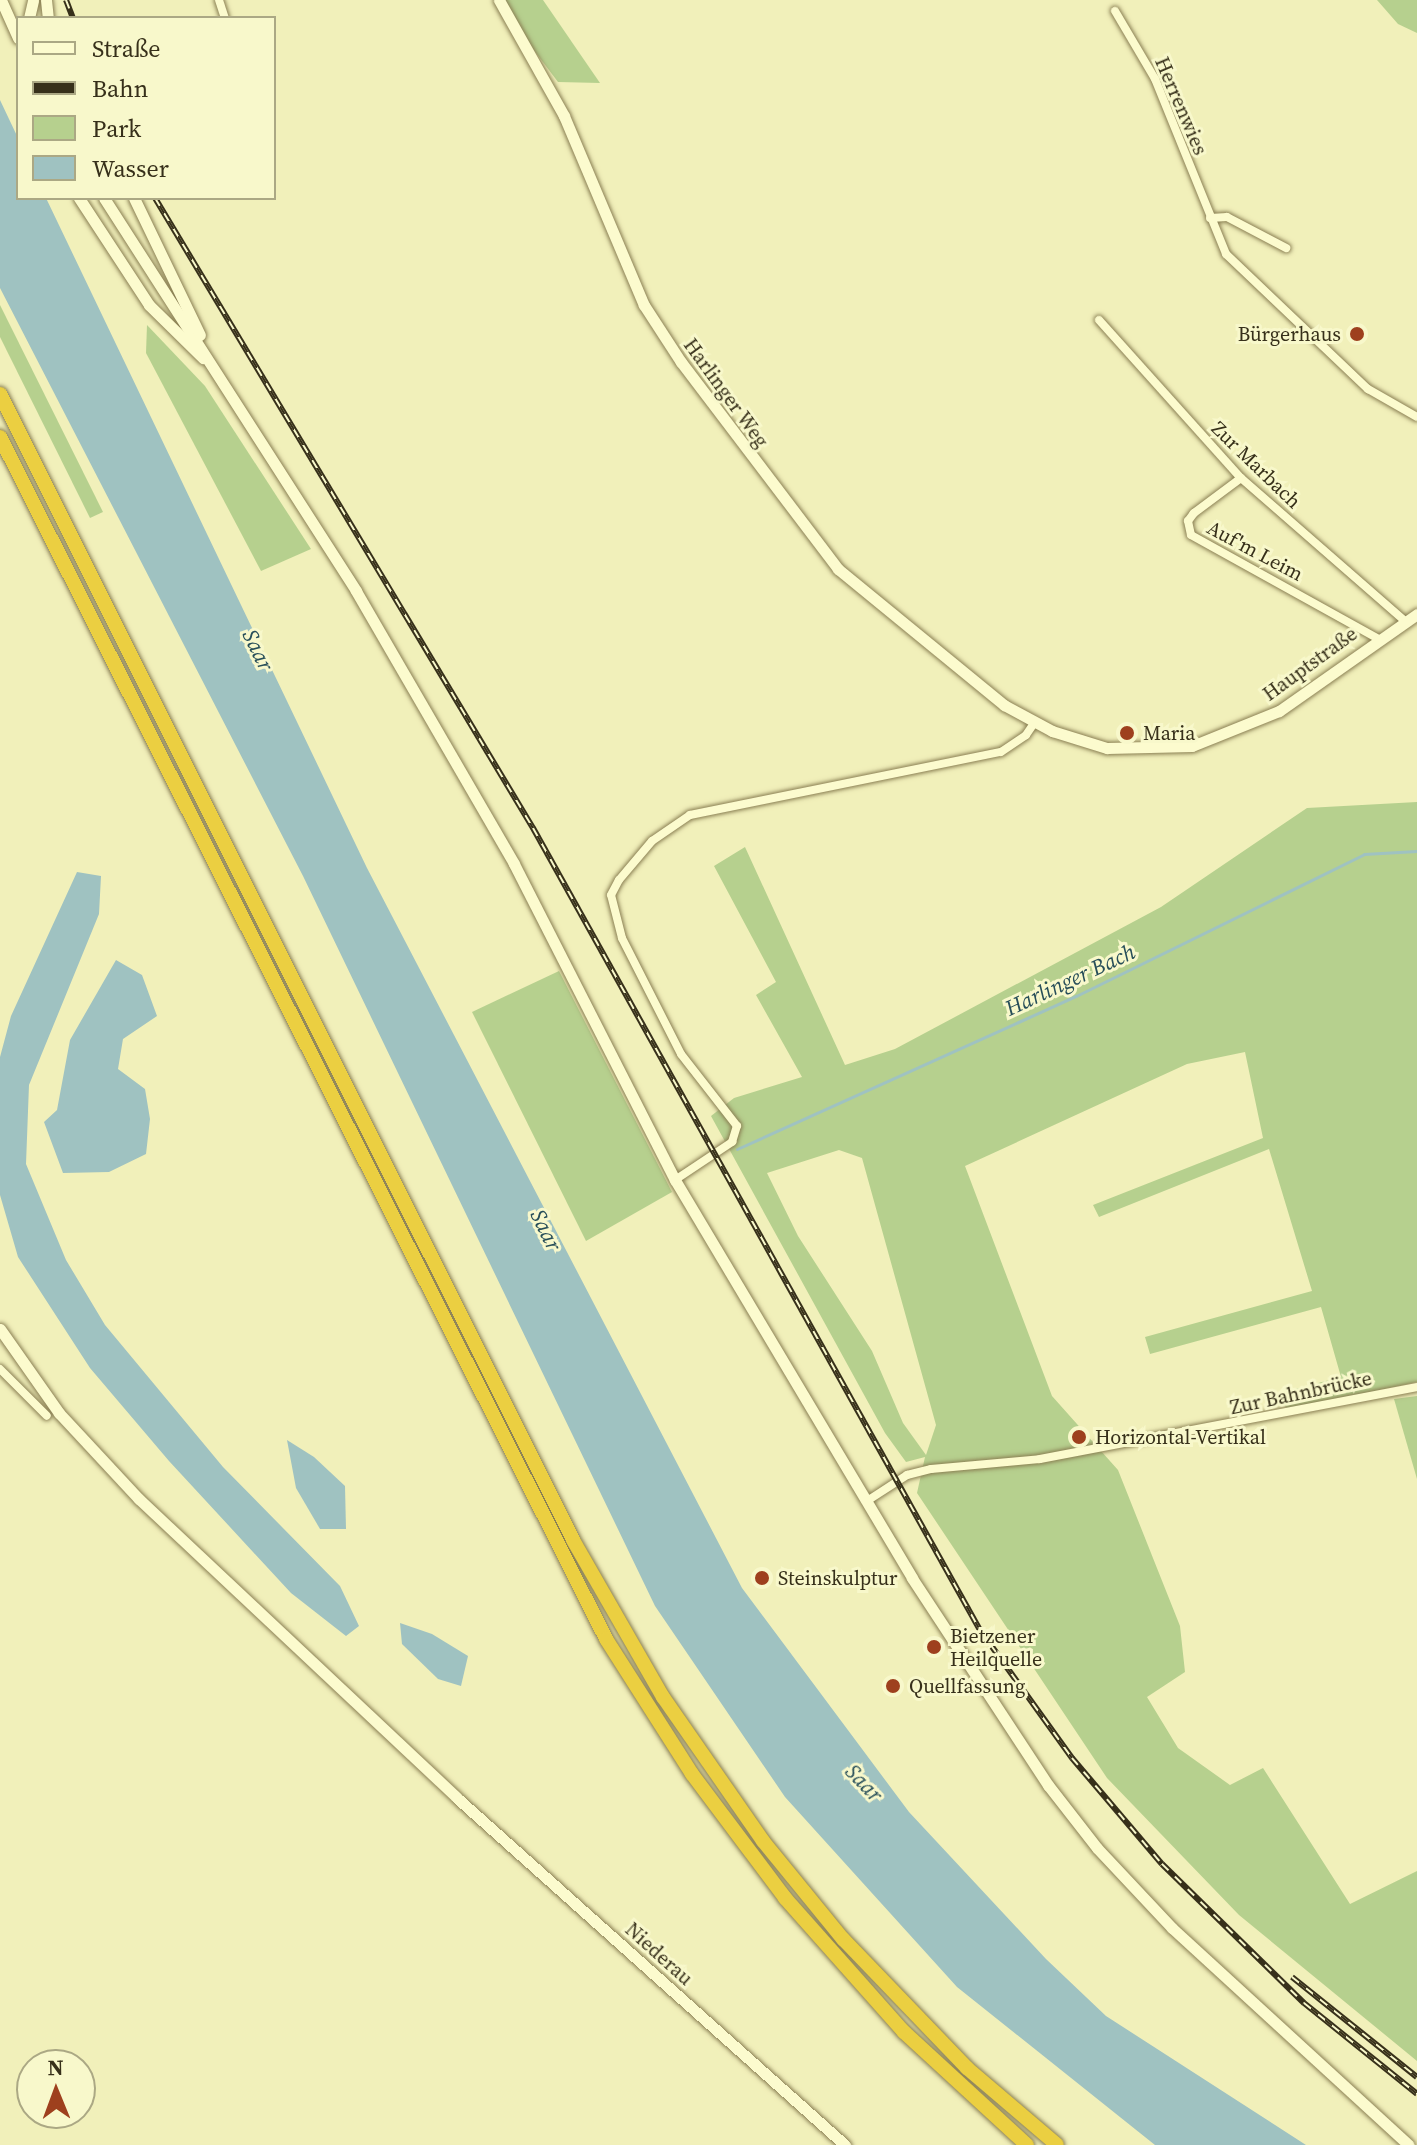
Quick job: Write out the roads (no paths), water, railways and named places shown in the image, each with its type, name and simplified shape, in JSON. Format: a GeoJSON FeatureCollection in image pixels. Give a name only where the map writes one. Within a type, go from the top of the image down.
{"type":"FeatureCollection","features":[{"type":"Feature","properties":{"kind":"highway"},"geometry":{"type":"LineString","coordinates":[[0,394],[528,1451],[655,1684],[763,1841],[918,2019],[1057,2145]]}},
{"type":"Feature","properties":{"kind":"highway"},"geometry":{"type":"LineString","coordinates":[[0,437],[512,1459],[606,1639],[748,1852],[876,2003],[1027,2145]]}},
{"type":"Feature","properties":{"kind":"main road"},"geometry":{"type":"LineString","coordinates":[[1,0],[16,34]]}},
{"type":"Feature","properties":{"kind":"main road","name":"Harlinger Weg"},"geometry":{"type":"LineString","coordinates":[[499,0],[564,116],[650,314],[782,501],[838,569],[873,601],[967,678],[1034,723]]}},
{"type":"Feature","properties":{"kind":"main road"},"geometry":{"type":"LineString","coordinates":[[80,200],[149,305],[218,372]]}},
{"type":"Feature","properties":{"kind":"main road"},"geometry":{"type":"LineString","coordinates":[[105,200],[218,372],[480,802],[675,1180],[867,1501],[1030,1758],[1097,1848],[1182,1937],[1409,2145]]}},
{"type":"Feature","properties":{"kind":"main road"},"geometry":{"type":"LineString","coordinates":[[135,200],[218,372]]}},
{"type":"Feature","properties":{"kind":"main road","name":"Hauptstraße"},"geometry":{"type":"LineString","coordinates":[[1034,723],[1116,749],[1171,749],[1211,742],[1279,711],[1377,638],[1417,614]]}},
{"type":"Feature","properties":{"kind":"main road","name":"Niederau"},"geometry":{"type":"LineString","coordinates":[[0,1329],[96,1456],[449,1790],[845,2145]]}},
{"type":"Feature","properties":{"kind":"street","name":"Herrenwies"},"geometry":{"type":"LineString","coordinates":[[1115,11],[1159,88],[1226,254],[1252,282],[1381,400],[1417,417]]}},
{"type":"Feature","properties":{"kind":"street"},"geometry":{"type":"LineString","coordinates":[[1210,218],[1227,217],[1286,248]]}},
{"type":"Feature","properties":{"kind":"street","name":"Zur Marbach"},"geometry":{"type":"LineString","coordinates":[[1099,320],[1241,478],[1404,620]]}},
{"type":"Feature","properties":{"kind":"street","name":"Auf'm Leim"},"geometry":{"type":"LineString","coordinates":[[1241,478],[1194,513],[1188,521],[1191,535],[1377,638]]}},
{"type":"Feature","properties":{"kind":"street"},"geometry":{"type":"LineString","coordinates":[[675,1180],[732,1142],[737,1126],[681,1054],[622,938],[611,895],[619,880],[652,841],[690,815],[1001,752],[1026,735],[1034,723]]}},
{"type":"Feature","properties":{"kind":"street"},"geometry":{"type":"LineString","coordinates":[[0,1369],[47,1416]]}},
{"type":"Feature","properties":{"kind":"street","name":"Zur Bahnbrücke"},"geometry":{"type":"LineString","coordinates":[[867,1501],[907,1475],[931,1469],[1040,1459],[1417,1387]]}},
{"type":"Feature","properties":{"kind":"water","name":"Saar"},"geometry":{"type":"Polygon","coordinates":[[[0,100],[16,134],[16,200],[47,200],[367,868],[742,1588],[909,1812],[1046,1959],[1106,2016],[1306,2145],[1155,2145],[957,1987],[785,1797],[655,1606],[303,876],[0,288],[0,100]]]}},
{"type":"Feature","properties":{"kind":"water"},"geometry":{"type":"Polygon","coordinates":[[[77,872],[101,876],[99,914],[29,1085],[26,1164],[66,1260],[105,1325],[223,1467],[340,1586],[359,1626],[346,1636],[291,1593],[169,1461],[90,1368],[18,1257],[0,1195],[0,1057],[11,1016],[77,872]]]}},
{"type":"Feature","properties":{"kind":"water"},"geometry":{"type":"Polygon","coordinates":[[[116,960],[142,975],[157,1016],[123,1039],[118,1069],[145,1089],[150,1119],[146,1154],[109,1172],[63,1173],[44,1122],[57,1110],[70,1040],[116,960]]]}},
{"type":"Feature","properties":{"kind":"water"},"geometry":{"type":"Polygon","coordinates":[[[287,1440],[314,1457],[345,1486],[346,1529],[320,1529],[296,1488],[287,1440]]]}},
{"type":"Feature","properties":{"kind":"water"},"geometry":{"type":"Polygon","coordinates":[[[400,1623],[432,1634],[468,1656],[461,1686],[438,1679],[402,1644],[400,1623]]]}},
{"type":"Feature","properties":{"kind":"waterway","name":"Harlinger Bach"},"geometry":{"type":"LineString","coordinates":[[737,1149],[1076,996],[1364,854],[1417,851]]}},
{"type":"Feature","properties":{"kind":"railway"},"geometry":{"type":"LineString","coordinates":[[66,0],[72,16]]}},
{"type":"Feature","properties":{"kind":"railway"},"geometry":{"type":"LineString","coordinates":[[156,200],[533,828],[980,1630],[1072,1758],[1162,1864],[1304,2003],[1417,2094]]}},
{"type":"Feature","properties":{"kind":"railway"},"geometry":{"type":"LineString","coordinates":[[1292,1977],[1417,2077]]}},
{"type":"Feature","properties":{"kind":"place","name":"Bürgerhaus"},"geometry":{"type":"Point","coordinates":[1357,334]}},
{"type":"Feature","properties":{"kind":"place","name":"Maria"},"geometry":{"type":"Point","coordinates":[1127,733]}},
{"type":"Feature","properties":{"kind":"place","name":"Horizontal-Vertikal"},"geometry":{"type":"Point","coordinates":[1079,1437]}},
{"type":"Feature","properties":{"kind":"place","name":"Steinskulptur"},"geometry":{"type":"Point","coordinates":[762,1578]}},
{"type":"Feature","properties":{"kind":"place","name":"Bietzener Heilquelle"},"geometry":{"type":"Point","coordinates":[934,1647]}},
{"type":"Feature","properties":{"kind":"place","name":"Quellfassung"},"geometry":{"type":"Point","coordinates":[893,1686]}}]}
